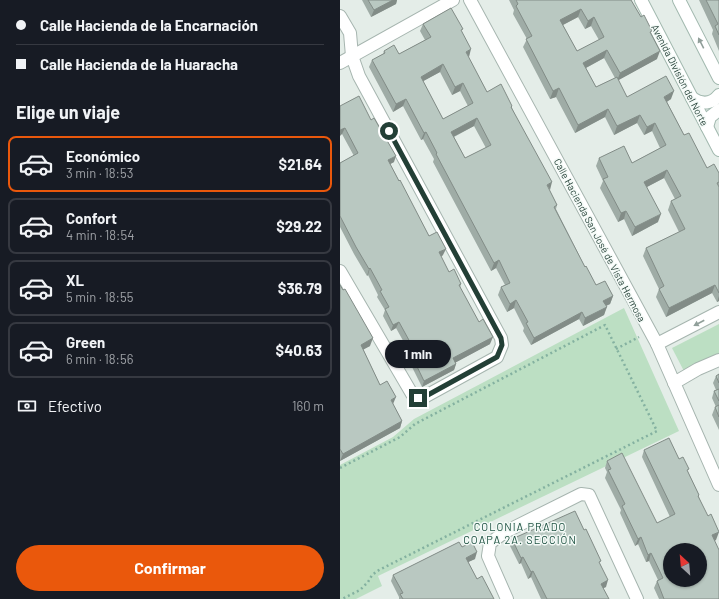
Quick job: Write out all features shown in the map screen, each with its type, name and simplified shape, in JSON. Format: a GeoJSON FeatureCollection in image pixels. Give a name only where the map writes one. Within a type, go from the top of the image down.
{"type":"FeatureCollection","features":[{"type":"Feature","properties":{"kind":"street"},"geometry":{"type":"LineString","coordinates":[[340,63],[453,0]]}},
{"type":"Feature","properties":{"kind":"street","name":"Calle Hacienda San José de Vista Hermosa"},"geometry":{"type":"LineString","coordinates":[[470,0],[657,344],[719,485]]}},
{"type":"Feature","properties":{"kind":"street","name":"Avenida División del Norte"},"geometry":{"type":"LineString","coordinates":[[641,0],[719,150]]}},
{"type":"Feature","properties":{"kind":"street"},"geometry":{"type":"LineString","coordinates":[[679,0],[719,78]]}},
{"type":"Feature","properties":{"kind":"street"},"geometry":{"type":"LineString","coordinates":[[340,16],[350,33],[352,56],[359,76],[501,338],[502,345],[497,357],[426,396],[418,398],[412,394],[340,271]]}},
{"type":"Feature","properties":{"kind":"street"},"geometry":{"type":"LineString","coordinates":[[692,98],[702,103],[707,103],[719,95]]}},
{"type":"Feature","properties":{"kind":"street"},"geometry":{"type":"LineString","coordinates":[[707,127],[710,117],[719,110]]}},
{"type":"Feature","properties":{"kind":"street"},"geometry":{"type":"LineString","coordinates":[[657,344],[719,312]]}},
{"type":"Feature","properties":{"kind":"street"},"geometry":{"type":"LineString","coordinates":[[674,383],[698,369],[719,360]]}},
{"type":"Feature","properties":{"kind":"street"},"geometry":{"type":"LineString","coordinates":[[507,599],[488,556],[490,543],[504,532],[580,494],[589,495],[637,599]]}},
{"type":"Feature","properties":{"kind":"path"},"geometry":{"type":"LineString","coordinates":[[340,468],[400,438],[414,424],[605,325],[657,431],[379,570],[360,590],[342,599]]}},
{"type":"Feature","properties":{"kind":"path"},"geometry":{"type":"LineString","coordinates":[[616,349],[650,332]]}},
{"type":"Feature","properties":{"kind":"green space"},"geometry":{"type":"Polygon","coordinates":[[[624,308],[679,431],[378,576],[382,586],[356,599],[340,599],[340,465],[393,437],[414,419],[624,308]]]}},
{"type":"Feature","properties":{"kind":"green space"},"geometry":{"type":"Polygon","coordinates":[[[719,324],[719,357],[686,375],[672,348],[719,324]]]}},
{"type":"Feature","properties":{"kind":"building"},"geometry":{"type":"Polygon","coordinates":[[[368,0],[393,0],[374,10],[368,0]]]}},
{"type":"Feature","properties":{"kind":"building"},"geometry":{"type":"Polygon","coordinates":[[[516,0],[631,0],[641,17],[644,15],[652,31],[650,32],[660,51],[620,73],[607,50],[583,63],[596,87],[617,77],[627,97],[666,76],[674,91],[664,97],[684,135],[689,133],[707,168],[714,164],[719,173],[719,182],[717,183],[719,187],[719,293],[715,285],[669,308],[659,289],[664,286],[646,248],[685,229],[671,201],[681,196],[667,170],[644,182],[661,214],[635,227],[626,211],[621,213],[603,179],[608,177],[599,158],[624,146],[632,163],[666,145],[655,123],[647,127],[640,115],[617,126],[608,109],[578,125],[559,88],[553,91],[526,39],[532,36],[516,6],[518,4],[516,0]],[[581,9],[560,20],[577,51],[604,37],[594,17],[588,21],[581,9]]]}},
{"type":"Feature","properties":{"kind":"building"},"geometry":{"type":"Polygon","coordinates":[[[706,0],[719,0],[719,35],[715,26],[718,24],[706,0]]]}},
{"type":"Feature","properties":{"kind":"building"},"geometry":{"type":"Polygon","coordinates":[[[451,8],[463,29],[461,30],[471,49],[466,52],[487,92],[501,84],[512,106],[511,107],[552,182],[547,185],[557,205],[554,207],[585,267],[586,266],[596,285],[605,281],[613,296],[603,301],[607,307],[585,318],[582,312],[534,338],[526,323],[528,322],[516,300],[510,304],[501,287],[510,283],[499,260],[494,263],[436,154],[437,153],[426,132],[424,133],[406,99],[396,104],[372,60],[385,53],[384,51],[394,45],[399,54],[431,37],[423,24],[451,8]],[[443,64],[421,77],[443,119],[473,103],[463,83],[455,87],[443,64]],[[477,118],[451,132],[465,158],[491,145],[477,118]]]}},
{"type":"Feature","properties":{"kind":"building"},"geometry":{"type":"Polygon","coordinates":[[[359,96],[371,120],[374,118],[396,156],[388,160],[429,236],[437,232],[446,249],[439,252],[449,272],[454,269],[461,284],[459,285],[479,322],[483,319],[493,337],[453,358],[456,364],[424,381],[406,344],[410,342],[399,322],[393,325],[385,309],[389,307],[380,291],[382,290],[356,247],[340,216],[340,163],[358,153],[345,128],[340,130],[340,106],[359,96]]]}},
{"type":"Feature","properties":{"kind":"building"},"geometry":{"type":"Polygon","coordinates":[[[340,285],[343,290],[345,289],[373,338],[361,345],[380,385],[387,381],[396,397],[391,400],[402,421],[343,454],[340,449],[340,285]]]}},
{"type":"Feature","properties":{"kind":"building"},"geometry":{"type":"Polygon","coordinates":[[[719,374],[719,383],[716,376],[719,374]]]}},
{"type":"Feature","properties":{"kind":"building"},"geometry":{"type":"Polygon","coordinates":[[[719,389],[719,401],[714,391],[719,389]]]}},
{"type":"Feature","properties":{"kind":"building"},"geometry":{"type":"Polygon","coordinates":[[[719,405],[719,417],[715,407],[719,405]]]}},
{"type":"Feature","properties":{"kind":"building"},"geometry":{"type":"Polygon","coordinates":[[[669,438],[679,459],[683,457],[689,469],[687,470],[699,495],[698,496],[708,516],[711,514],[719,532],[712,535],[719,550],[719,599],[664,599],[657,581],[663,578],[651,553],[648,555],[641,537],[638,539],[622,506],[625,504],[608,470],[611,469],[607,461],[622,453],[657,523],[675,514],[644,450],[669,438]]]}},
{"type":"Feature","properties":{"kind":"building"},"geometry":{"type":"Polygon","coordinates":[[[575,511],[584,530],[586,529],[601,561],[599,562],[608,580],[601,584],[609,599],[547,599],[533,571],[531,572],[523,557],[521,558],[512,539],[575,511]]]}},
{"type":"Feature","properties":{"kind":"building"},"geometry":{"type":"Polygon","coordinates":[[[459,542],[462,547],[472,542],[477,552],[466,558],[477,579],[482,576],[494,599],[403,599],[400,594],[403,593],[393,575],[459,542]]]}},
{"type":"Feature","properties":{"kind":"district","name":"COLONIA PRADO COAPA 2A. SECCIÓN"},"geometry":{"type":"Point","coordinates":[520,532]}},
{"type":"Feature","properties":{"kind":"route"},"geometry":{"type":"LineString","coordinates":[[389,131],[501,338],[502,345],[497,357],[426,396],[418,398]]}}]}
